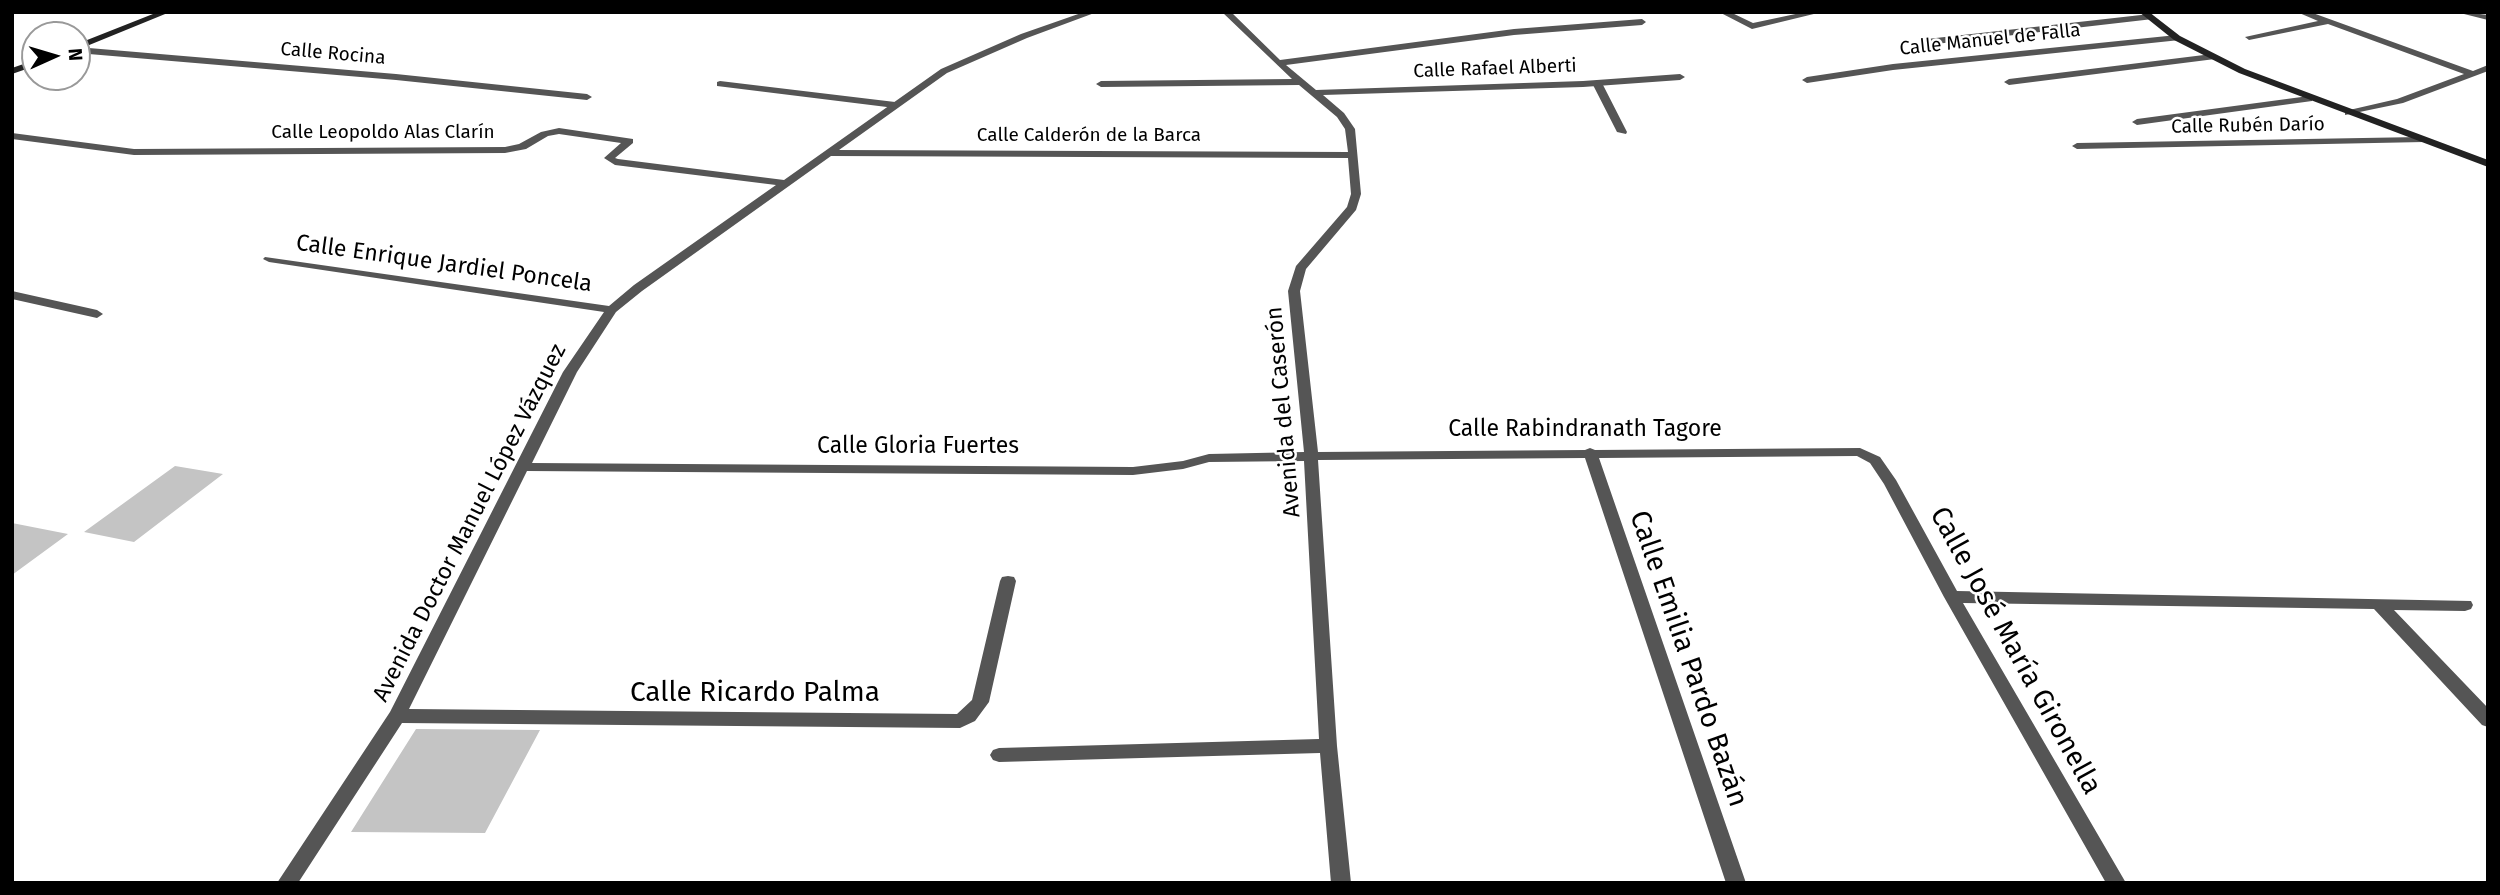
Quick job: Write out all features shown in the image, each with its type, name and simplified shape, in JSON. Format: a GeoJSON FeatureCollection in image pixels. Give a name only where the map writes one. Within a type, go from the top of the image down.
{"type":"FeatureCollection","features":[{"type":"Feature","properties":{"kind":"street"},"geometry":{"type":"LineString","coordinates":[[91,42],[166,12]]}},
{"type":"Feature","properties":{"kind":"street","name":"Avenida Doctor Manuel López Vázquez"},"geometry":{"type":"LineString","coordinates":[[287,883],[397,716],[570,372],[612,310],[638,288],[825,153],[944,71],[978,54],[1093,12]]}},
{"type":"Feature","properties":{"kind":"street","name":"Avenida del Caserón"},"geometry":{"type":"LineString","coordinates":[[1226,12],[1299,82],[1341,115],[1349,129],[1353,155],[1356,194],[1352,208],[1300,268],[1294,291],[1311,456],[1328,746],[1341,883]]}},
{"type":"Feature","properties":{"kind":"street"},"geometry":{"type":"LineString","coordinates":[[1723,12],[1752,26],[1818,12]]}},
{"type":"Feature","properties":{"kind":"street"},"geometry":{"type":"LineString","coordinates":[[2301,12],[2471,73]]}},
{"type":"Feature","properties":{"kind":"street"},"geometry":{"type":"LineString","coordinates":[[2467,12],[2488,18]]}},
{"type":"Feature","properties":{"kind":"street"},"geometry":{"type":"LineString","coordinates":[[1927,42],[2146,15],[2177,38],[2212,57],[2309,99],[2488,164]]}},
{"type":"Feature","properties":{"kind":"street"},"geometry":{"type":"LineString","coordinates":[[1278,63],[1514,32],[1643,22]]}},
{"type":"Feature","properties":{"kind":"street"},"geometry":{"type":"LineString","coordinates":[[2249,37],[2328,22]]}},
{"type":"Feature","properties":{"kind":"street","name":"Calle Manuel de Falla"},"geometry":{"type":"LineString","coordinates":[[1807,80],[1893,67],[2177,38]]}},
{"type":"Feature","properties":{"kind":"street","name":"Calle Rocina"},"geometry":{"type":"LineString","coordinates":[[91,49],[587,97]]}},
{"type":"Feature","properties":{"kind":"street"},"geometry":{"type":"LineString","coordinates":[[2009,82],[2212,57]]}},
{"type":"Feature","properties":{"kind":"street"},"geometry":{"type":"LineString","coordinates":[[2348,113],[2400,100],[2488,68]]}},
{"type":"Feature","properties":{"kind":"street","name":"Calle Rafael Alberti"},"geometry":{"type":"LineString","coordinates":[[1312,93],[1597,83],[1680,76]]}},
{"type":"Feature","properties":{"kind":"street"},"geometry":{"type":"LineString","coordinates":[[1101,84],[1299,82]]}},
{"type":"Feature","properties":{"kind":"street"},"geometry":{"type":"LineString","coordinates":[[1597,83],[1622,132]]}},
{"type":"Feature","properties":{"kind":"street"},"geometry":{"type":"LineString","coordinates":[[720,84],[895,104]]}},
{"type":"Feature","properties":{"kind":"street"},"geometry":{"type":"LineString","coordinates":[[2137,122],[2309,99]]}},
{"type":"Feature","properties":{"kind":"street","name":"Calle Leopoldo Alas Clarín"},"geometry":{"type":"LineString","coordinates":[[12,136],[134,152],[505,150],[522,147],[545,134],[559,131],[629,141],[609,158],[615,162],[784,183]]}},
{"type":"Feature","properties":{"kind":"street","name":"Calle Rubén Darío"},"geometry":{"type":"LineString","coordinates":[[2077,146],[2420,140]]}},
{"type":"Feature","properties":{"kind":"street","name":"Calle Calderón de la Barca"},"geometry":{"type":"LineString","coordinates":[[825,153],[1353,155]]}},
{"type":"Feature","properties":{"kind":"street","name":"Calle Enrique Jardiel Poncela"},"geometry":{"type":"LineString","coordinates":[[269,259],[612,310]]}},
{"type":"Feature","properties":{"kind":"street"},"geometry":{"type":"LineString","coordinates":[[12,295],[97,314]]}},
{"type":"Feature","properties":{"kind":"street","name":"Calle Emilia Pardo Bazán"},"geometry":{"type":"LineString","coordinates":[[1590,452],[1736,883]]}},
{"type":"Feature","properties":{"kind":"street","name":"Calle Rabindranath Tagore"},"geometry":{"type":"LineString","coordinates":[[1311,456],[1860,452]]}},
{"type":"Feature","properties":{"kind":"street","name":"Calle José María Gironella"},"geometry":{"type":"LineString","coordinates":[[1860,452],[1875,460],[1891,483],[1952,597],[2116,883]]}},
{"type":"Feature","properties":{"kind":"street","name":"Calle Gloria Fuertes"},"geometry":{"type":"LineString","coordinates":[[523,467],[1133,471],[1182,465],[1209,458],[1311,456]]}},
{"type":"Feature","properties":{"kind":"street","name":"Calle Ricardo Palma"},"geometry":{"type":"LineString","coordinates":[[397,716],[960,721],[969,716],[980,702],[1007,581]]}},
{"type":"Feature","properties":{"kind":"street"},"geometry":{"type":"LineString","coordinates":[[1952,597],[2465,605]]}},
{"type":"Feature","properties":{"kind":"street"},"geometry":{"type":"LineString","coordinates":[[2379,604],[2488,720]]}},
{"type":"Feature","properties":{"kind":"street"},"geometry":{"type":"LineString","coordinates":[[999,755],[1328,746]]}},
{"type":"Feature","properties":{"kind":"building"},"geometry":{"type":"Polygon","coordinates":[[[175,466],[223,474],[134,542],[84,532],[175,466]]]}},
{"type":"Feature","properties":{"kind":"building"},"geometry":{"type":"Polygon","coordinates":[[[12,523],[68,534],[12,575],[12,523]]]}},
{"type":"Feature","properties":{"kind":"building"},"geometry":{"type":"Polygon","coordinates":[[[416,729],[540,730],[485,833],[351,832],[416,729]]]}}]}
